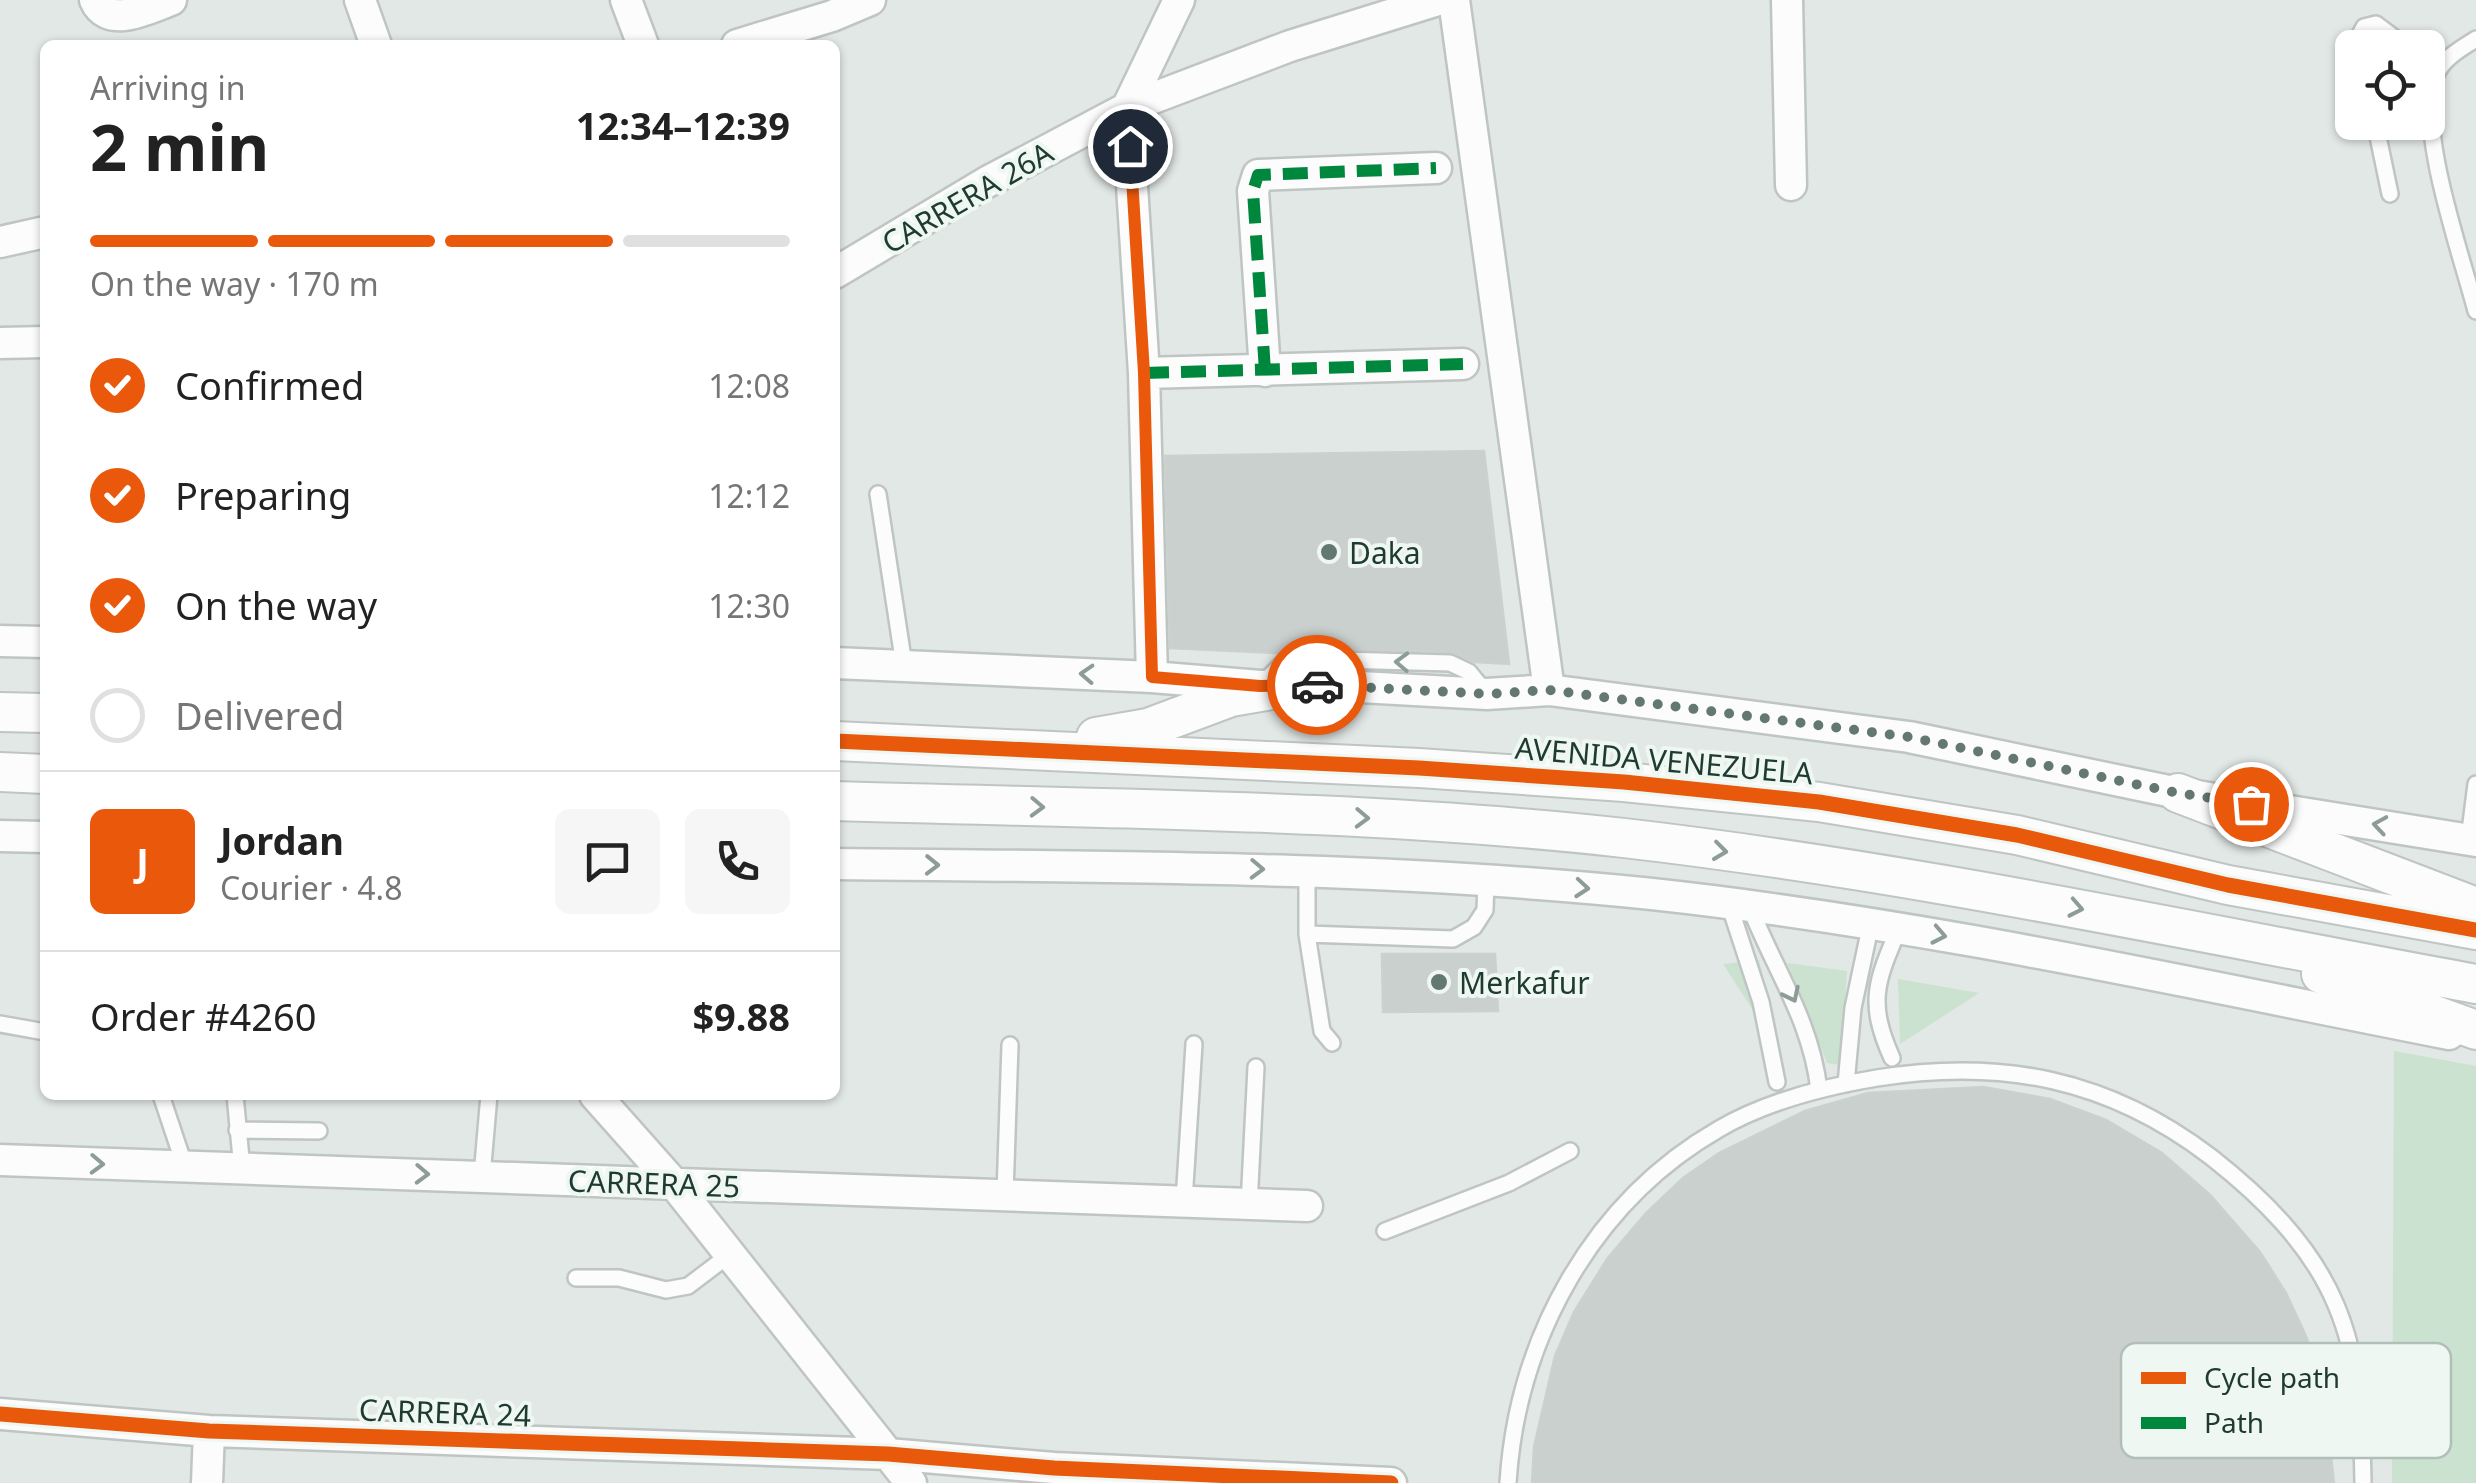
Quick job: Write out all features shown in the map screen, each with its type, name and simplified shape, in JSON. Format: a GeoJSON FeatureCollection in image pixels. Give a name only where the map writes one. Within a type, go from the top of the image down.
{"type":"FeatureCollection","features":[{"type":"Feature","properties":{"kind":"street"},"geometry":{"type":"LineString","coordinates":[[95,0],[98,8],[110,15],[132,14],[171,0]]}},
{"type":"Feature","properties":{"kind":"street"},"geometry":{"type":"LineString","coordinates":[[360,0],[374,40]]}},
{"type":"Feature","properties":{"kind":"street"},"geometry":{"type":"LineString","coordinates":[[626,0],[641,40]]}},
{"type":"Feature","properties":{"kind":"street"},"geometry":{"type":"LineString","coordinates":[[753,40],[870,0]]}},
{"type":"Feature","properties":{"kind":"street"},"geometry":{"type":"LineString","coordinates":[[1152,677],[1144,373],[1127,108],[1179,0]]}},
{"type":"Feature","properties":{"kind":"street","name":"CARRERA 26A"},"geometry":{"type":"LineString","coordinates":[[840,270],[987,182],[1127,108],[1290,46],[1438,0]]}},
{"type":"Feature","properties":{"kind":"street"},"geometry":{"type":"LineString","coordinates":[[1454,0],[1549,690]]}},
{"type":"Feature","properties":{"kind":"street"},"geometry":{"type":"LineString","coordinates":[[1787,0],[1791,185]]}},
{"type":"Feature","properties":{"kind":"street"},"geometry":{"type":"LineString","coordinates":[[1265,371],[1253,191],[1258,175],[1436,168]]}},
{"type":"Feature","properties":{"kind":"street"},"geometry":{"type":"LineString","coordinates":[[0,242],[40,233]]}},
{"type":"Feature","properties":{"kind":"street"},"geometry":{"type":"LineString","coordinates":[[0,344],[40,342]]}},
{"type":"Feature","properties":{"kind":"street"},"geometry":{"type":"LineString","coordinates":[[1144,373],[1463,364]]}},
{"type":"Feature","properties":{"kind":"street"},"geometry":{"type":"LineString","coordinates":[[0,640],[40,642]]}},
{"type":"Feature","properties":{"kind":"street","name":"AVENIDA VENEZUELA"},"geometry":{"type":"LineString","coordinates":[[840,663],[1152,677],[1260,686],[1306,684],[1488,694],[1549,690],[1909,737],[2178,793],[2473,840]]}},
{"type":"Feature","properties":{"kind":"street"},"geometry":{"type":"LineString","coordinates":[[1019,748],[1139,730],[1231,697],[1306,684]]}},
{"type":"Feature","properties":{"kind":"street"},"geometry":{"type":"LineString","coordinates":[[0,712],[40,713]]}},
{"type":"Feature","properties":{"kind":"street","name":"AVENIDA VENEZUELA"},"geometry":{"type":"LineString","coordinates":[[840,741],[1420,768],[1624,782],[1819,802],[2016,835],[2228,885],[2476,930]]}},
{"type":"Feature","properties":{"kind":"street"},"geometry":{"type":"LineString","coordinates":[[0,772],[40,774]]}},
{"type":"Feature","properties":{"kind":"street"},"geometry":{"type":"LineString","coordinates":[[2178,793],[2476,907]]}},
{"type":"Feature","properties":{"kind":"street"},"geometry":{"type":"LineString","coordinates":[[840,800],[1426,820],[1623,838],[2005,894],[2476,984]]}},
{"type":"Feature","properties":{"kind":"street"},"geometry":{"type":"LineString","coordinates":[[840,825],[972,805]]}},
{"type":"Feature","properties":{"kind":"street"},"geometry":{"type":"LineString","coordinates":[[0,836],[40,837]]}},
{"type":"Feature","properties":{"kind":"street"},"geometry":{"type":"LineString","coordinates":[[840,864],[1307,870],[1486,880],[1740,906],[1885,925],[2476,1039]]}},
{"type":"Feature","properties":{"kind":"street"},"geometry":{"type":"LineString","coordinates":[[2220,937],[2476,1030]]}},
{"type":"Feature","properties":{"kind":"street"},"geometry":{"type":"LineString","coordinates":[[600,1100],[675,1185],[910,1483]]}},
{"type":"Feature","properties":{"kind":"street","name":"CARRERA 25"},"geometry":{"type":"LineString","coordinates":[[0,1160],[1307,1206]]}},
{"type":"Feature","properties":{"kind":"street","name":"CARRERA 24"},"geometry":{"type":"LineString","coordinates":[[0,1414],[209,1432],[888,1454],[1054,1468],[1392,1483]]}},
{"type":"Feature","properties":{"kind":"street"},"geometry":{"type":"LineString","coordinates":[[207,1483],[209,1432]]}},
{"type":"Feature","properties":{"kind":"lane"},"geometry":{"type":"LineString","coordinates":[[2362,30],[2376,24],[2384,30]]}},
{"type":"Feature","properties":{"kind":"lane"},"geometry":{"type":"LineString","coordinates":[[2445,59],[2476,39]]}},
{"type":"Feature","properties":{"kind":"lane"},"geometry":{"type":"LineString","coordinates":[[2379,140],[2390,194]]}},
{"type":"Feature","properties":{"kind":"lane"},"geometry":{"type":"LineString","coordinates":[[2434,140],[2476,311]]}},
{"type":"Feature","properties":{"kind":"lane"},"geometry":{"type":"LineString","coordinates":[[878,494],[904,665]]}},
{"type":"Feature","properties":{"kind":"lane"},"geometry":{"type":"LineString","coordinates":[[1260,686],[1285,661],[1450,663],[1470,672],[1488,694]]}},
{"type":"Feature","properties":{"kind":"lane"},"geometry":{"type":"LineString","coordinates":[[2473,840],[2476,784]]}},
{"type":"Feature","properties":{"kind":"lane"},"geometry":{"type":"LineString","coordinates":[[1307,870],[1307,934],[1322,1031],[1332,1043]]}},
{"type":"Feature","properties":{"kind":"lane"},"geometry":{"type":"LineString","coordinates":[[1307,934],[1453,939],[1474,927],[1485,910],[1486,880]]}},
{"type":"Feature","properties":{"kind":"lane"},"geometry":{"type":"LineString","coordinates":[[1740,906],[1777,1082]]}},
{"type":"Feature","properties":{"kind":"lane"},"geometry":{"type":"LineString","coordinates":[[1740,906],[1781,973],[1806,1028],[1819,1090]]}},
{"type":"Feature","properties":{"kind":"lane"},"geometry":{"type":"LineString","coordinates":[[1885,925],[1876,1002],[1878,1027],[1892,1058]]}},
{"type":"Feature","properties":{"kind":"lane"},"geometry":{"type":"LineString","coordinates":[[1846,1084],[1852,1008],[1885,925]]}},
{"type":"Feature","properties":{"kind":"lane"},"geometry":{"type":"LineString","coordinates":[[0,1024],[40,1031]]}},
{"type":"Feature","properties":{"kind":"lane"},"geometry":{"type":"LineString","coordinates":[[1184,1202],[1194,1044]]}},
{"type":"Feature","properties":{"kind":"lane"},"geometry":{"type":"LineString","coordinates":[[1005,1194],[1010,1045]]}},
{"type":"Feature","properties":{"kind":"lane"},"geometry":{"type":"LineString","coordinates":[[1248,1205],[1256,1066]]}},
{"type":"Feature","properties":{"kind":"lane"},"geometry":{"type":"LineString","coordinates":[[1508,1483],[1516,1415],[1541,1332],[1560,1293],[1608,1224],[1661,1172],[1702,1140],[1762,1108],[1846,1084],[1934,1070],[1976,1070],[2046,1078],[2102,1094],[2196,1145],[2284,1224],[2310,1256],[2336,1304],[2349,1343]]}},
{"type":"Feature","properties":{"kind":"lane"},"geometry":{"type":"LineString","coordinates":[[163,1100],[184,1167]]}},
{"type":"Feature","properties":{"kind":"lane"},"geometry":{"type":"LineString","coordinates":[[234,1100],[242,1169]]}},
{"type":"Feature","properties":{"kind":"lane"},"geometry":{"type":"LineString","coordinates":[[482,1176],[488,1100]]}},
{"type":"Feature","properties":{"kind":"lane"},"geometry":{"type":"LineString","coordinates":[[237,1130],[319,1131]]}},
{"type":"Feature","properties":{"kind":"lane"},"geometry":{"type":"LineString","coordinates":[[1385,1231],[1509,1183],[1570,1150]]}},
{"type":"Feature","properties":{"kind":"lane"},"geometry":{"type":"LineString","coordinates":[[576,1278],[620,1278],[666,1290],[688,1286],[730,1254]]}},
{"type":"Feature","properties":{"kind":"lane"},"geometry":{"type":"LineString","coordinates":[[2362,1458],[2363,1483]]}},
{"type":"Feature","properties":{"kind":"green space"},"geometry":{"type":"Polygon","coordinates":[[[1759,960],[1782,1055],[1723,964],[1759,960]]]}},
{"type":"Feature","properties":{"kind":"green space"},"geometry":{"type":"Polygon","coordinates":[[[1787,963],[1847,971],[1841,1065],[1827,1063],[1787,963]]]}},
{"type":"Feature","properties":{"kind":"green space"},"geometry":{"type":"Polygon","coordinates":[[[1898,979],[1979,993],[1900,1044],[1898,979]]]}},
{"type":"Feature","properties":{"kind":"green space"},"geometry":{"type":"Polygon","coordinates":[[[2394,1051],[2476,1066],[2476,1483],[2392,1483],[2392,1458],[2451,1458],[2451,1343],[2393,1343],[2394,1051]]]}},
{"type":"Feature","properties":{"kind":"building","name":"Daka"},"geometry":{"type":"Polygon","coordinates":[[[1484,451],[1509,664],[1475,662],[1450,652],[1304,648],[1277,653],[1170,648],[1165,456],[1484,451]]]}},
{"type":"Feature","properties":{"kind":"building","name":"Merkafur"},"geometry":{"type":"Polygon","coordinates":[[[1382,954],[1495,954],[1498,1011],[1383,1012],[1382,954]]]}},
{"type":"Feature","properties":{"kind":"building"},"geometry":{"type":"Polygon","coordinates":[[[1983,1087],[2050,1099],[2106,1120],[2162,1153],[2210,1195],[2260,1252],[2286,1293],[2308,1343],[2121,1343],[2121,1458],[2331,1458],[2334,1483],[1532,1483],[1534,1447],[1555,1356],[1574,1312],[1607,1259],[1646,1213],[1683,1178],[1719,1153],[1805,1111],[1868,1093],[1983,1087]]]}},
{"type":"Feature","properties":{"kind":"marked path"},"geometry":{"type":"LineString","coordinates":[[1265,371],[1253,191],[1258,175],[1436,168]]}},
{"type":"Feature","properties":{"kind":"marked path"},"geometry":{"type":"LineString","coordinates":[[1144,373],[1463,364]]}},
{"type":"Feature","properties":{"kind":"cycle path"},"geometry":{"type":"LineString","coordinates":[[840,741],[1419,768],[1624,782],[1819,802],[2017,835],[2228,885],[2476,930]]}},
{"type":"Feature","properties":{"kind":"cycle path"},"geometry":{"type":"LineString","coordinates":[[0,1414],[209,1431],[888,1454],[1054,1468],[1391,1483]]}},
{"type":"Feature","properties":{"kind":"way so far"},"geometry":{"type":"LineString","coordinates":[[1317,685],[1488,694],[1549,690],[1909,737],[2178,793],[2251,804]]}},
{"type":"Feature","properties":{"kind":"place","name":"Daka"},"geometry":{"type":"Point","coordinates":[1329,552]}},
{"type":"Feature","properties":{"kind":"place","name":"Merkafur"},"geometry":{"type":"Point","coordinates":[1439,982]}},
{"type":"Feature","properties":{"kind":"route"},"geometry":{"type":"LineString","coordinates":[[1130,146],[1144,373],[1152,677],[1260,686],[1317,685]]}}]}
